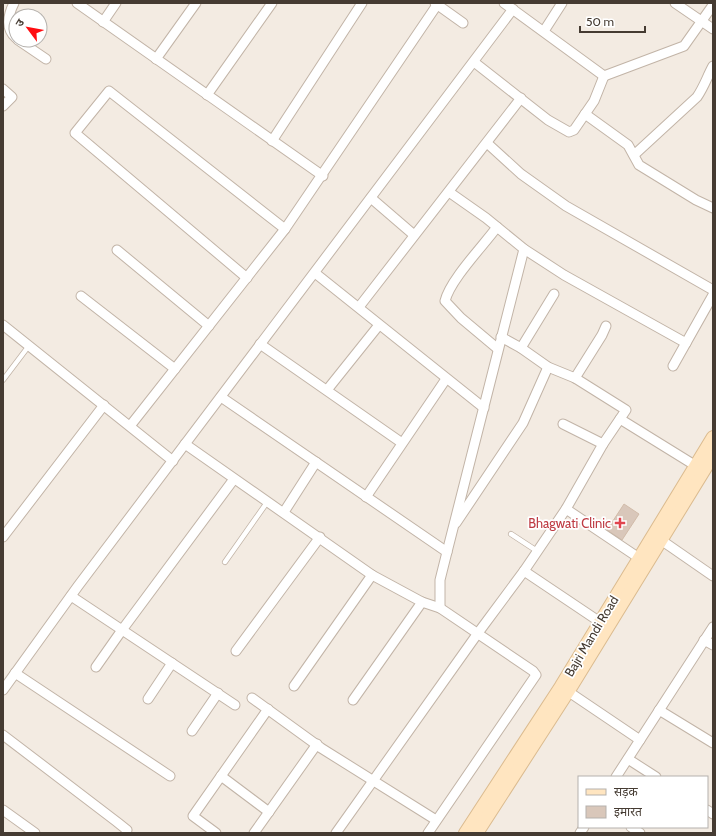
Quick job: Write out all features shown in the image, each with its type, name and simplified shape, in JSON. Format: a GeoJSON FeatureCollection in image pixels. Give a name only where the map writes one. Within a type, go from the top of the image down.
{"type":"FeatureCollection","features":[{"type":"Feature","properties":{"kind":"street"},"geometry":{"type":"LineString","coordinates":[[77,3],[323,176]]}},
{"type":"Feature","properties":{"kind":"street"},"geometry":{"type":"LineString","coordinates":[[103,22],[116,3]]}},
{"type":"Feature","properties":{"kind":"street"},"geometry":{"type":"LineString","coordinates":[[156,59],[196,3]]}},
{"type":"Feature","properties":{"kind":"street"},"geometry":{"type":"LineString","coordinates":[[207,95],[272,3]]}},
{"type":"Feature","properties":{"kind":"street"},"geometry":{"type":"LineString","coordinates":[[272,140],[362,3]]}},
{"type":"Feature","properties":{"kind":"street"},"geometry":{"type":"LineString","coordinates":[[504,3],[604,76]]}},
{"type":"Feature","properties":{"kind":"street"},"geometry":{"type":"LineString","coordinates":[[544,31],[562,3]]}},
{"type":"Feature","properties":{"kind":"street"},"geometry":{"type":"LineString","coordinates":[[675,3],[713,29]]}},
{"type":"Feature","properties":{"kind":"street"},"geometry":{"type":"LineString","coordinates":[[130,426],[285,230],[323,176],[436,4],[463,23]]}},
{"type":"Feature","properties":{"kind":"street"},"geometry":{"type":"LineString","coordinates":[[604,76],[684,46],[713,5]]}},
{"type":"Feature","properties":{"kind":"street"},"geometry":{"type":"LineString","coordinates":[[3,690],[172,461],[513,9]]}},
{"type":"Feature","properties":{"kind":"street"},"geometry":{"type":"LineString","coordinates":[[30,48],[46,59]]}},
{"type":"Feature","properties":{"kind":"street"},"geometry":{"type":"LineString","coordinates":[[474,62],[548,120],[569,132],[574,130],[585,114],[599,91],[604,76]]}},
{"type":"Feature","properties":{"kind":"street"},"geometry":{"type":"LineString","coordinates":[[634,155],[697,97],[703,88],[706,78],[713,66]]}},
{"type":"Feature","properties":{"kind":"street"},"geometry":{"type":"LineString","coordinates":[[3,89],[12,97],[3,106]]}},
{"type":"Feature","properties":{"kind":"street"},"geometry":{"type":"LineString","coordinates":[[247,278],[75,133],[109,91],[285,230]]}},
{"type":"Feature","properties":{"kind":"street"},"geometry":{"type":"LineString","coordinates":[[358,307],[521,98]]}},
{"type":"Feature","properties":{"kind":"street"},"geometry":{"type":"LineString","coordinates":[[585,114],[628,145],[639,165],[655,176],[713,208]]}},
{"type":"Feature","properties":{"kind":"street"},"geometry":{"type":"LineString","coordinates":[[487,143],[521,174],[566,206],[713,290]]}},
{"type":"Feature","properties":{"kind":"street"},"geometry":{"type":"LineString","coordinates":[[449,192],[524,249],[564,275],[686,343]]}},
{"type":"Feature","properties":{"kind":"street"},"geometry":{"type":"LineString","coordinates":[[370,198],[414,235]]}},
{"type":"Feature","properties":{"kind":"street"},"geometry":{"type":"LineString","coordinates":[[497,227],[454,283],[447,293],[445,301],[461,318],[498,349]]}},
{"type":"Feature","properties":{"kind":"street"},"geometry":{"type":"LineString","coordinates":[[440,608],[440,580],[452,527],[524,249]]}},
{"type":"Feature","properties":{"kind":"street"},"geometry":{"type":"LineString","coordinates":[[117,250],[209,326]]}},
{"type":"Feature","properties":{"kind":"street"},"geometry":{"type":"LineString","coordinates":[[315,273],[484,408]]}},
{"type":"Feature","properties":{"kind":"street"},"geometry":{"type":"LineString","coordinates":[[521,348],[554,294]]}},
{"type":"Feature","properties":{"kind":"street"},"geometry":{"type":"LineString","coordinates":[[673,366],[713,295]]}},
{"type":"Feature","properties":{"kind":"street"},"geometry":{"type":"LineString","coordinates":[[81,296],[175,369]]}},
{"type":"Feature","properties":{"kind":"street"},"geometry":{"type":"LineString","coordinates":[[3,325],[28,347],[104,405],[172,461]]}},
{"type":"Feature","properties":{"kind":"street"},"geometry":{"type":"LineString","coordinates":[[327,390],[379,325]]}},
{"type":"Feature","properties":{"kind":"street"},"geometry":{"type":"LineString","coordinates":[[575,378],[602,336],[606,326]]}},
{"type":"Feature","properties":{"kind":"street"},"geometry":{"type":"LineString","coordinates":[[336,833],[478,633],[524,571],[566,509],[603,444],[626,410],[575,378],[548,367],[521,348],[501,337]]}},
{"type":"Feature","properties":{"kind":"street"},"geometry":{"type":"LineString","coordinates":[[260,344],[402,443]]}},
{"type":"Feature","properties":{"kind":"street"},"geometry":{"type":"LineString","coordinates":[[452,527],[488,477],[523,423],[548,367]]}},
{"type":"Feature","properties":{"kind":"street"},"geometry":{"type":"LineString","coordinates":[[366,496],[446,379]]}},
{"type":"Feature","properties":{"kind":"street"},"geometry":{"type":"LineString","coordinates":[[221,397],[447,552]]}},
{"type":"Feature","properties":{"kind":"street"},"geometry":{"type":"LineString","coordinates":[[3,537],[104,405]]}},
{"type":"Feature","properties":{"kind":"street"},"geometry":{"type":"LineString","coordinates":[[620,420],[696,466]]}},
{"type":"Feature","properties":{"kind":"street"},"geometry":{"type":"LineString","coordinates":[[563,424],[603,444]]}},
{"type":"Feature","properties":{"kind":"street","name":"Bajri Mandi Road"},"geometry":{"type":"LineString","coordinates":[[465,833],[564,689],[600,622],[713,437]]}},
{"type":"Feature","properties":{"kind":"street"},"geometry":{"type":"LineString","coordinates":[[185,444],[372,575],[422,602],[440,608],[534,671],[536,675],[428,833]]}},
{"type":"Feature","properties":{"kind":"street"},"geometry":{"type":"LineString","coordinates":[[477,833],[564,689],[661,540],[713,456]]}},
{"type":"Feature","properties":{"kind":"street"},"geometry":{"type":"LineString","coordinates":[[284,512],[316,462]]}},
{"type":"Feature","properties":{"kind":"street"},"geometry":{"type":"LineString","coordinates":[[96,667],[234,479]]}},
{"type":"Feature","properties":{"kind":"street"},"geometry":{"type":"LineString","coordinates":[[566,509],[639,558]]}},
{"type":"Feature","properties":{"kind":"street"},"geometry":{"type":"LineString","coordinates":[[236,651],[320,538]]}},
{"type":"Feature","properties":{"kind":"street"},"geometry":{"type":"LineString","coordinates":[[661,540],[713,576]]}},
{"type":"Feature","properties":{"kind":"street"},"geometry":{"type":"LineString","coordinates":[[524,571],[600,622]]}},
{"type":"Feature","properties":{"kind":"street"},"geometry":{"type":"LineString","coordinates":[[294,686],[372,575]]}},
{"type":"Feature","properties":{"kind":"street"},"geometry":{"type":"LineString","coordinates":[[71,596],[235,705]]}},
{"type":"Feature","properties":{"kind":"street"},"geometry":{"type":"LineString","coordinates":[[353,700],[422,602]]}},
{"type":"Feature","properties":{"kind":"street"},"geometry":{"type":"LineString","coordinates":[[617,776],[713,627]]}},
{"type":"Feature","properties":{"kind":"street"},"geometry":{"type":"LineString","coordinates":[[704,640],[713,645]]}},
{"type":"Feature","properties":{"kind":"street"},"geometry":{"type":"LineString","coordinates":[[148,699],[172,663]]}},
{"type":"Feature","properties":{"kind":"street"},"geometry":{"type":"LineString","coordinates":[[15,673],[170,776]]}},
{"type":"Feature","properties":{"kind":"street"},"geometry":{"type":"LineString","coordinates":[[564,689],[640,740]]}},
{"type":"Feature","properties":{"kind":"street"},"geometry":{"type":"LineString","coordinates":[[192,731],[218,693]]}},
{"type":"Feature","properties":{"kind":"street"},"geometry":{"type":"LineString","coordinates":[[252,698],[317,744],[436,820]]}},
{"type":"Feature","properties":{"kind":"street"},"geometry":{"type":"LineString","coordinates":[[216,833],[193,816],[268,709]]}},
{"type":"Feature","properties":{"kind":"street"},"geometry":{"type":"LineString","coordinates":[[659,710],[713,743]]}},
{"type":"Feature","properties":{"kind":"street"},"geometry":{"type":"LineString","coordinates":[[3,735],[117,822],[127,830],[126,833]]}},
{"type":"Feature","properties":{"kind":"street"},"geometry":{"type":"LineString","coordinates":[[258,832],[269,812],[317,744]]}},
{"type":"Feature","properties":{"kind":"street"},"geometry":{"type":"LineString","coordinates":[[628,759],[654,776]]}},
{"type":"Feature","properties":{"kind":"street"},"geometry":{"type":"LineString","coordinates":[[221,776],[269,812]]}},
{"type":"Feature","properties":{"kind":"street"},"geometry":{"type":"LineString","coordinates":[[3,810],[35,833]]}},
{"type":"Feature","properties":{"kind":"lane"},"geometry":{"type":"LineString","coordinates":[[3,380],[28,347]]}},
{"type":"Feature","properties":{"kind":"lane"},"geometry":{"type":"LineString","coordinates":[[225,562],[268,501]]}},
{"type":"Feature","properties":{"kind":"lane"},"geometry":{"type":"LineString","coordinates":[[511,534],[537,551]]}},
{"type":"Feature","properties":{"kind":"building"},"geometry":{"type":"Polygon","coordinates":[[[624,504],[639,514],[622,540],[607,530],[624,504]]]}},
{"type":"Feature","properties":{"kind":"place","name":"Bhagwati Clinic"},"geometry":{"type":"Point","coordinates":[620,523]}}]}
